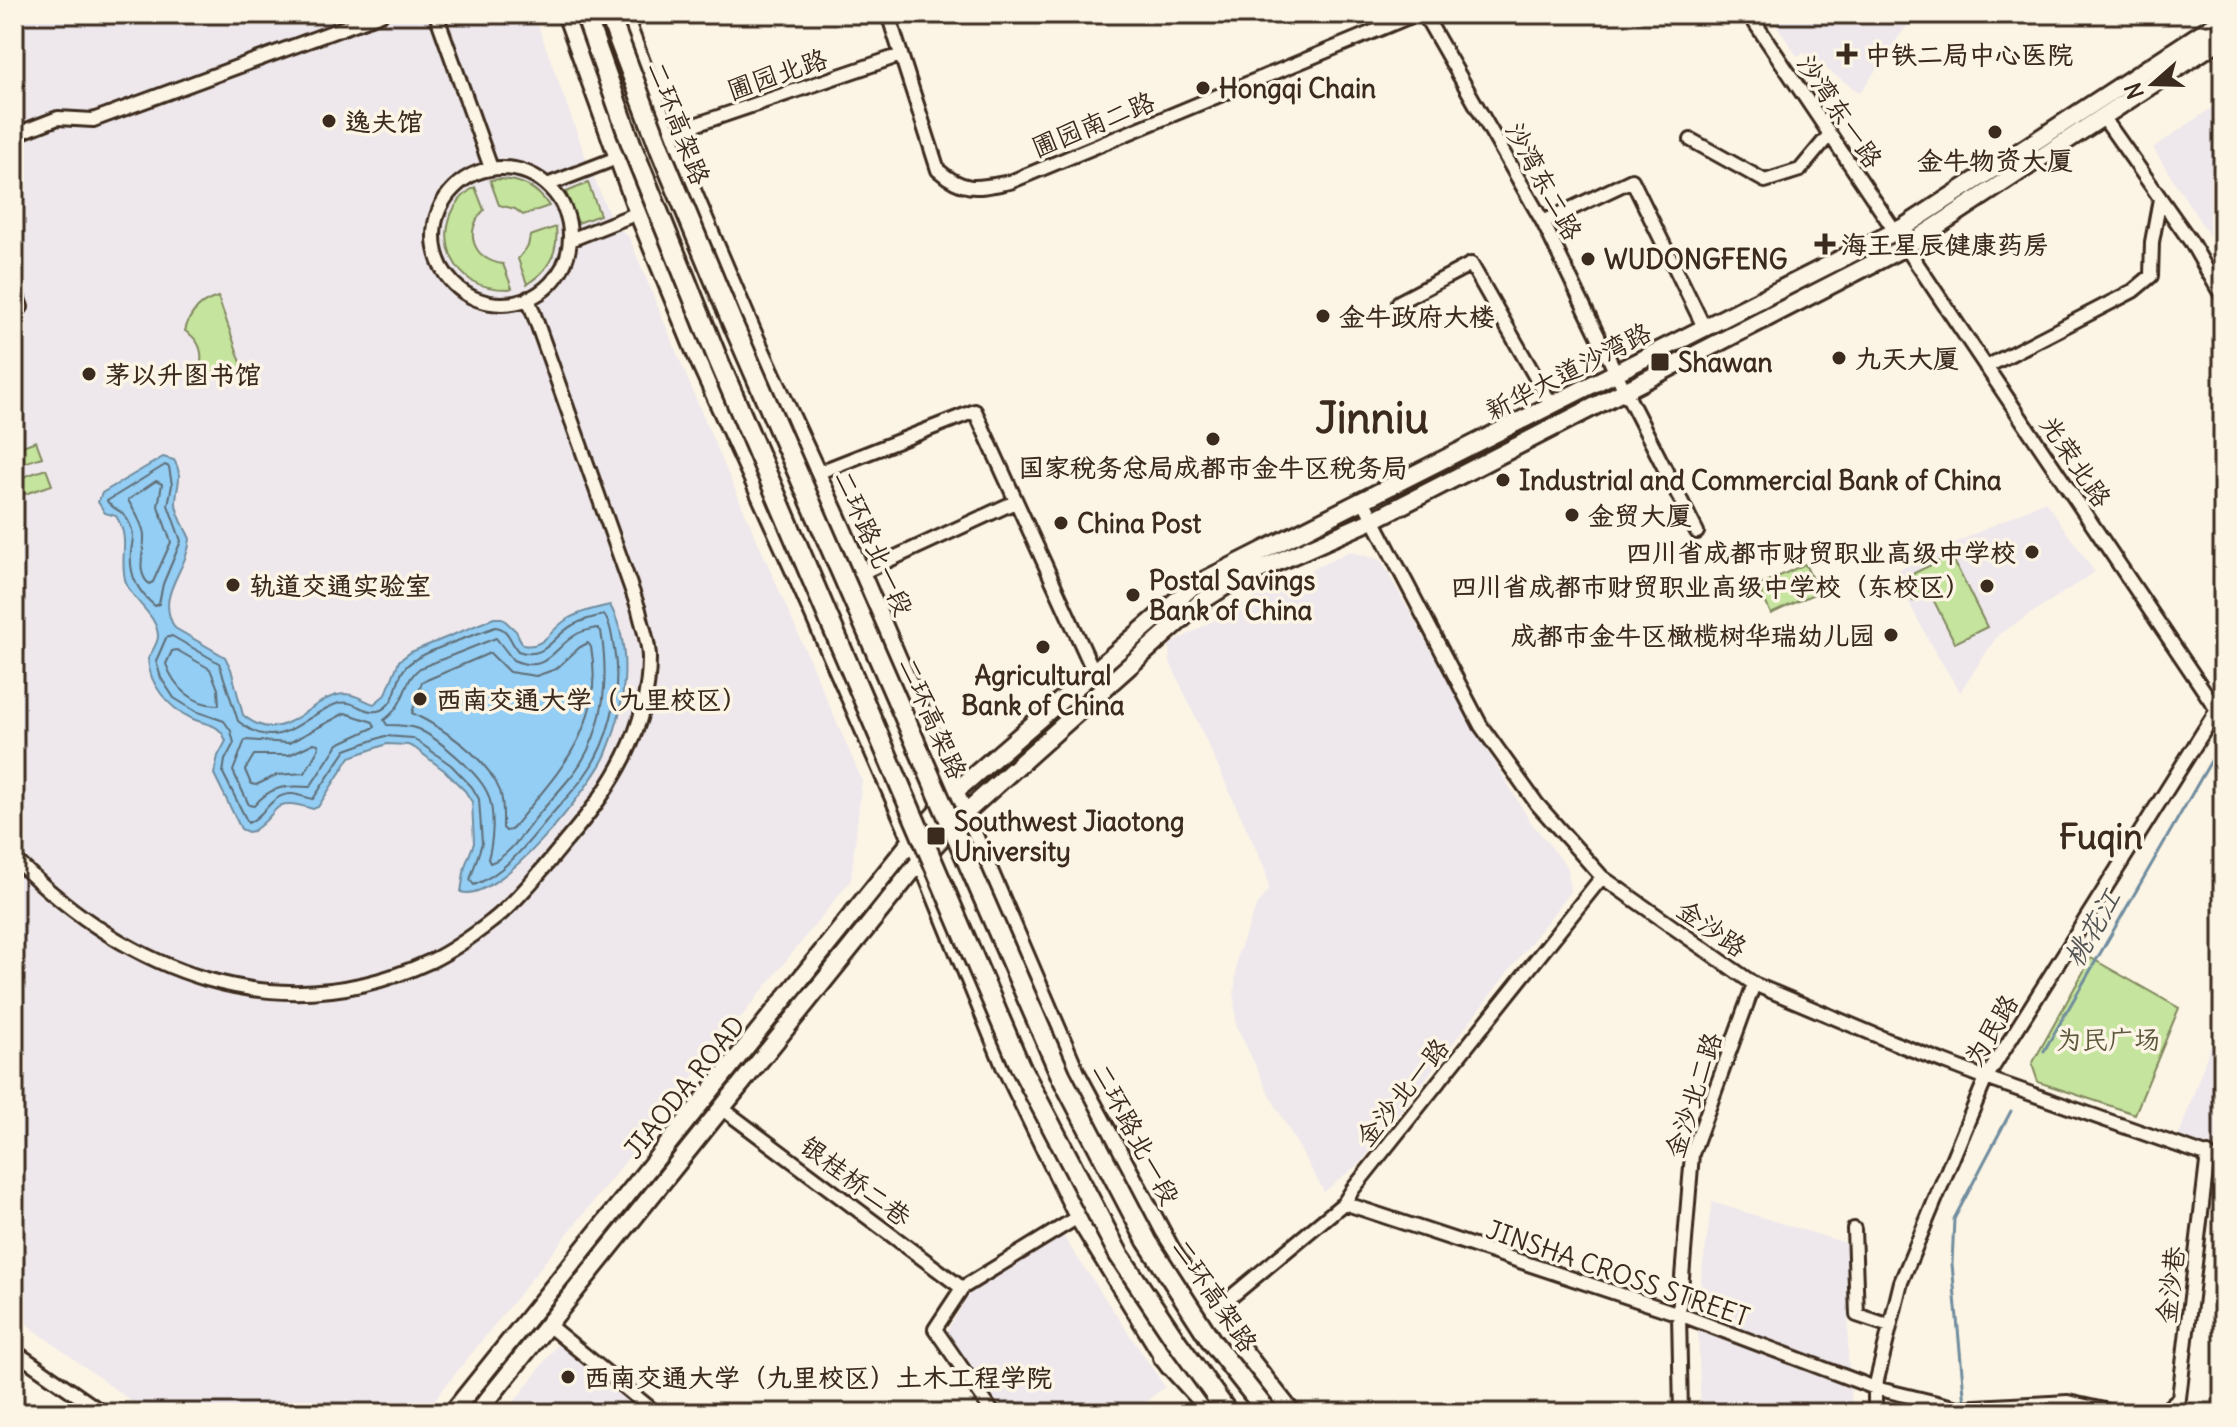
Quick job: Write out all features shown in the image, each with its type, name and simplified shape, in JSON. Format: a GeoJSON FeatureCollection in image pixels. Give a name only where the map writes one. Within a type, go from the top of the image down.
{"type":"FeatureCollection","features":[{"type":"Feature","properties":{"kind":"highway","name":"二环高架路"},"geometry":{"type":"LineString","coordinates":[[585,14],[633,149],[717,357],[1020,1066],[1119,1255],[1228,1413]]}},
{"type":"Feature","properties":{"kind":"highway","name":"二环高架路"},"geometry":{"type":"LineString","coordinates":[[609,14],[662,154],[739,336],[1061,1076],[1147,1241],[1212,1342],[1268,1413]]}},
{"type":"Feature","properties":{"kind":"highway"},"geometry":{"type":"LineString","coordinates":[[1163,1357],[1214,1413]]}},
{"type":"Feature","properties":{"kind":"main road"},"geometry":{"type":"LineString","coordinates":[[566,14],[638,213],[696,354],[921,860],[1005,1066],[1078,1217],[1163,1357],[1202,1413]]}},
{"type":"Feature","properties":{"kind":"main road","name":"二环路北一段"},"geometry":{"type":"LineString","coordinates":[[623,14],[668,134],[752,331],[861,573],[1076,1073],[1174,1255],[1213,1312],[1292,1413]]}},
{"type":"Feature","properties":{"kind":"main road","name":"新华大道沙湾路"},"geometry":{"type":"LineString","coordinates":[[956,791],[1193,586],[1895,232],[2223,19]]}},
{"type":"Feature","properties":{"kind":"main road","name":"新华大道沙湾路"},"geometry":{"type":"LineString","coordinates":[[965,813],[1202,601],[1232,582],[1373,520],[1905,247],[2223,38]]}},
{"type":"Feature","properties":{"kind":"main road","name":"JIAODA ROAD"},"geometry":{"type":"LineString","coordinates":[[452,1413],[912,840],[956,791]]}},
{"type":"Feature","properties":{"kind":"main road","name":"JIAODA ROAD"},"geometry":{"type":"LineString","coordinates":[[477,1413],[921,860],[965,813]]}},
{"type":"Feature","properties":{"kind":"street"},"geometry":{"type":"LineString","coordinates":[[14,135],[58,118],[93,120],[381,14]]}},
{"type":"Feature","properties":{"kind":"street"},"geometry":{"type":"LineString","coordinates":[[436,14],[491,168]]}},
{"type":"Feature","properties":{"kind":"street","name":"圃园南二路"},"geometry":{"type":"LineString","coordinates":[[888,14],[938,170],[953,184],[980,188],[1010,182],[1416,14]]}},
{"type":"Feature","properties":{"kind":"street","name":"沙湾东二路"},"geometry":{"type":"LineString","coordinates":[[1424,14],[1543,222],[1697,532]]}},
{"type":"Feature","properties":{"kind":"street","name":"沙湾东一路"},"geometry":{"type":"LineString","coordinates":[[1749,14],[1895,232]]}},
{"type":"Feature","properties":{"kind":"street","name":"圃园北路"},"geometry":{"type":"LineString","coordinates":[[668,134],[901,55]]}},
{"type":"Feature","properties":{"kind":"street"},"geometry":{"type":"LineString","coordinates":[[2103,117],[2191,242],[2223,298]]}},
{"type":"Feature","properties":{"kind":"street"},"geometry":{"type":"LineString","coordinates":[[1691,140],[1765,181],[1800,170],[1830,134]]}},
{"type":"Feature","properties":{"kind":"street"},"geometry":{"type":"LineString","coordinates":[[547,185],[617,158]]}},
{"type":"Feature","properties":{"kind":"street"},"geometry":{"type":"LineString","coordinates":[[491,168],[516,168],[536,176],[547,185],[565,209],[570,240],[568,256],[557,277],[540,293],[518,303],[494,304],[472,297],[453,283],[440,263],[434,243],[435,221],[443,201],[456,185],[474,173],[491,168]]}},
{"type":"Feature","properties":{"kind":"street"},"geometry":{"type":"LineString","coordinates":[[1543,222],[1632,180],[1705,329]]}},
{"type":"Feature","properties":{"kind":"street"},"geometry":{"type":"LineString","coordinates":[[1986,367],[2133,291],[2151,276],[2152,242],[2160,199]]}},
{"type":"Feature","properties":{"kind":"street"},"geometry":{"type":"LineString","coordinates":[[570,240],[638,213]]}},
{"type":"Feature","properties":{"kind":"street","name":"光荣北路"},"geometry":{"type":"LineString","coordinates":[[1895,232],[2221,710]]}},
{"type":"Feature","properties":{"kind":"street"},"geometry":{"type":"LineString","coordinates":[[1399,302],[1471,264],[1552,406]]}},
{"type":"Feature","properties":{"kind":"street"},"geometry":{"type":"LineString","coordinates":[[14,288],[21,307]]}},
{"type":"Feature","properties":{"kind":"street"},"geometry":{"type":"LineString","coordinates":[[14,858],[84,917],[145,956],[190,976],[284,993],[358,986],[433,960],[495,919],[550,860],[595,808],[623,763],[643,715],[649,656],[639,610],[528,298]]}},
{"type":"Feature","properties":{"kind":"street"},"geometry":{"type":"LineString","coordinates":[[817,473],[975,411],[1093,670]]}},
{"type":"Feature","properties":{"kind":"street","name":"金沙路"},"geometry":{"type":"LineString","coordinates":[[1363,500],[1481,726],[1537,804],[1602,877],[1754,984],[1986,1078],[2223,1161]]}},
{"type":"Feature","properties":{"kind":"street"},"geometry":{"type":"LineString","coordinates":[[861,573],[1015,502]]}},
{"type":"Feature","properties":{"kind":"street","name":"为民路"},"geometry":{"type":"LineString","coordinates":[[1875,1413],[1875,1388],[1901,1282],[1986,1078],[2221,710]]}},
{"type":"Feature","properties":{"kind":"street","name":"金沙北一路"},"geometry":{"type":"LineString","coordinates":[[1213,1312],[1344,1203],[1602,877]]}},
{"type":"Feature","properties":{"kind":"street","name":"金沙北二路"},"geometry":{"type":"LineString","coordinates":[[1681,1413],[1679,1314],[1692,1154],[1754,984]]}},
{"type":"Feature","properties":{"kind":"street","name":"银桂桥二巷"},"geometry":{"type":"LineString","coordinates":[[723,1109],[962,1288]]}},
{"type":"Feature","properties":{"kind":"street","name":"金沙巷"},"geometry":{"type":"LineString","coordinates":[[2162,1413],[2179,1398],[2208,1154]]}},
{"type":"Feature","properties":{"kind":"street","name":"JINSHA CROSS STREET"},"geometry":{"type":"LineString","coordinates":[[1344,1203],[1679,1314],[1875,1388]]}},
{"type":"Feature","properties":{"kind":"street"},"geometry":{"type":"LineString","coordinates":[[993,1413],[935,1329],[962,1288],[1078,1217]]}},
{"type":"Feature","properties":{"kind":"street"},"geometry":{"type":"LineString","coordinates":[[1854,1229],[1857,1315],[1890,1326]]}},
{"type":"Feature","properties":{"kind":"street"},"geometry":{"type":"LineString","coordinates":[[548,1325],[656,1413]]}},
{"type":"Feature","properties":{"kind":"street"},"geometry":{"type":"LineString","coordinates":[[14,1351],[103,1413]]}},
{"type":"Feature","properties":{"kind":"street"},"geometry":{"type":"LineString","coordinates":[[1875,1388],[1958,1408],[2068,1402],[2118,1413]]}},
{"type":"Feature","properties":{"kind":"shaded area","name":"西南交通大学（九里校区）"},"geometry":{"type":"Polygon","coordinates":[[[14,14],[534,14],[590,169],[613,223],[629,237],[706,423],[862,780],[851,880],[424,1413],[147,1413],[14,1315],[14,14]]]}},
{"type":"Feature","properties":{"kind":"shaded area","name":"中铁二局中心医院"},"geometry":{"type":"Polygon","coordinates":[[[1769,14],[1915,14],[1860,93],[1804,53],[1797,56],[1769,14]]]}},
{"type":"Feature","properties":{"kind":"shaded area"},"geometry":{"type":"Polygon","coordinates":[[[2223,100],[2223,232],[2211,239],[2153,148],[2223,100]]]}},
{"type":"Feature","properties":{"kind":"shaded area","name":"四川省成都市财贸职业高级中学校（东校区）"},"geometry":{"type":"Polygon","coordinates":[[[2045,501],[2095,572],[1998,635],[1960,692],[1932,647],[1893,572],[2045,501]]]}},
{"type":"Feature","properties":{"kind":"shaded area"},"geometry":{"type":"Polygon","coordinates":[[[1349,551],[1381,560],[1469,719],[1530,821],[1568,868],[1570,892],[1362,1161],[1324,1192],[1269,1094],[1236,1025],[1234,996],[1237,956],[1256,907],[1269,889],[1265,869],[1170,662],[1169,645],[1349,551]]]}},
{"type":"Feature","properties":{"kind":"shaded area"},"geometry":{"type":"Polygon","coordinates":[[[2223,1010],[2223,1154],[2178,1138],[2223,1010]]]}},
{"type":"Feature","properties":{"kind":"shaded area"},"geometry":{"type":"Polygon","coordinates":[[[1712,1202],[1849,1244],[1848,1353],[1852,1413],[1701,1413],[1697,1306],[1712,1202]]]}},
{"type":"Feature","properties":{"kind":"shaded area"},"geometry":{"type":"Polygon","coordinates":[[[1063,1236],[1165,1387],[1131,1413],[1004,1413],[947,1331],[972,1288],[1063,1236]]]}},
{"type":"Feature","properties":{"kind":"shaded area","name":"西南交通大学（九里校区）土木工程学院"},"geometry":{"type":"Polygon","coordinates":[[[560,1341],[646,1413],[506,1413],[560,1341]]]}},
{"type":"Feature","properties":{"kind":"green space"},"geometry":{"type":"Polygon","coordinates":[[[500,179],[528,186],[549,206],[523,215],[515,209],[499,205],[490,180],[500,179]]]}},
{"type":"Feature","properties":{"kind":"green space"},"geometry":{"type":"Polygon","coordinates":[[[588,183],[600,215],[578,223],[566,192],[588,183]]]}},
{"type":"Feature","properties":{"kind":"green space"},"geometry":{"type":"Polygon","coordinates":[[[475,187],[484,210],[474,227],[474,244],[484,257],[503,264],[512,288],[486,287],[472,281],[461,271],[448,246],[449,219],[463,196],[475,187]]]}},
{"type":"Feature","properties":{"kind":"green space"},"geometry":{"type":"Polygon","coordinates":[[[556,227],[554,253],[541,273],[527,284],[518,259],[528,246],[530,236],[556,227]]]}},
{"type":"Feature","properties":{"kind":"green space"},"geometry":{"type":"Polygon","coordinates":[[[218,297],[244,371],[232,375],[216,375],[200,368],[200,347],[185,331],[196,309],[218,297]]]}},
{"type":"Feature","properties":{"kind":"green space"},"geometry":{"type":"Polygon","coordinates":[[[36,441],[42,457],[14,466],[14,449],[36,441]]]}},
{"type":"Feature","properties":{"kind":"green space"},"geometry":{"type":"Polygon","coordinates":[[[46,469],[52,485],[16,497],[14,480],[46,469]]]}},
{"type":"Feature","properties":{"kind":"green space"},"geometry":{"type":"Polygon","coordinates":[[[1951,555],[1987,627],[1955,643],[1930,593],[1913,601],[1902,579],[1951,555]]]}},
{"type":"Feature","properties":{"kind":"green space"},"geometry":{"type":"Polygon","coordinates":[[[1805,564],[1818,592],[1771,614],[1758,586],[1805,564]]]}},
{"type":"Feature","properties":{"kind":"green space","name":"为民广场"},"geometry":{"type":"Polygon","coordinates":[[[2091,958],[2179,1008],[2135,1114],[2038,1082],[2032,1064],[2091,958]]]}},
{"type":"Feature","properties":{"kind":"water"},"geometry":{"type":"Polygon","coordinates":[[[163,457],[174,460],[177,466],[176,507],[190,539],[170,594],[169,616],[175,628],[225,657],[243,715],[258,724],[271,727],[284,724],[319,703],[345,694],[374,704],[386,694],[399,661],[411,652],[494,618],[502,618],[516,631],[523,645],[530,645],[542,641],[571,617],[610,605],[622,641],[624,660],[622,699],[613,737],[583,791],[519,862],[477,891],[461,892],[465,866],[474,843],[472,802],[445,771],[408,745],[387,744],[350,757],[318,807],[283,805],[253,831],[241,829],[214,774],[226,741],[216,727],[175,708],[156,686],[148,659],[157,642],[157,628],[126,583],[121,525],[116,516],[105,513],[98,502],[102,493],[163,457]]]}},
{"type":"Feature","properties":{"kind":"waterway","name":"桃花江"},"geometry":{"type":"LineString","coordinates":[[2044,1051],[2223,740]]}},
{"type":"Feature","properties":{"kind":"waterway","name":"桃花江"},"geometry":{"type":"LineString","coordinates":[[1965,1405],[1952,1264],[1954,1219],[2011,1111]]}},
{"type":"Feature","properties":{"kind":"place","name":"中铁二局中心医院"},"geometry":{"type":"Point","coordinates":[1847,54]}},
{"type":"Feature","properties":{"kind":"place","name":"Hongqi Chain"},"geometry":{"type":"Point","coordinates":[1203,88]}},
{"type":"Feature","properties":{"kind":"place","name":"逸夫馆"},"geometry":{"type":"Point","coordinates":[329,121]}},
{"type":"Feature","properties":{"kind":"place","name":"金牛物资大厦"},"geometry":{"type":"Point","coordinates":[1995,132]}},
{"type":"Feature","properties":{"kind":"place","name":"海王星辰健康药房"},"geometry":{"type":"Point","coordinates":[1825,244]}},
{"type":"Feature","properties":{"kind":"place","name":"WUDONGFENG"},"geometry":{"type":"Point","coordinates":[1588,259]}},
{"type":"Feature","properties":{"kind":"place","name":"金牛政府大楼"},"geometry":{"type":"Point","coordinates":[1323,316]}},
{"type":"Feature","properties":{"kind":"place","name":"九天大厦"},"geometry":{"type":"Point","coordinates":[1839,358]}},
{"type":"Feature","properties":{"kind":"place","name":"Shawan"},"geometry":{"type":"Point","coordinates":[1660,362]}},
{"type":"Feature","properties":{"kind":"place","name":"茅以升图书馆"},"geometry":{"type":"Point","coordinates":[89,374]}},
{"type":"Feature","properties":{"kind":"place","name":"国家税务总局成都市金牛区税务局"},"geometry":{"type":"Point","coordinates":[1213,439]}},
{"type":"Feature","properties":{"kind":"place","name":"Industrial and Commercial Bank of China"},"geometry":{"type":"Point","coordinates":[1503,480]}},
{"type":"Feature","properties":{"kind":"place","name":"金贸大厦"},"geometry":{"type":"Point","coordinates":[1572,515]}},
{"type":"Feature","properties":{"kind":"place","name":"China Post"},"geometry":{"type":"Point","coordinates":[1061,523]}},
{"type":"Feature","properties":{"kind":"place","name":"四川省成都市财贸职业高级中学校"},"geometry":{"type":"Point","coordinates":[2032,552]}},
{"type":"Feature","properties":{"kind":"place","name":"轨道交通实验室"},"geometry":{"type":"Point","coordinates":[233,585]}},
{"type":"Feature","properties":{"kind":"place","name":"四川省成都市财贸职业高级中学校（东校区）"},"geometry":{"type":"Point","coordinates":[1987,586]}},
{"type":"Feature","properties":{"kind":"place","name":"Postal Savings Bank of China"},"geometry":{"type":"Point","coordinates":[1133,595]}},
{"type":"Feature","properties":{"kind":"place","name":"成都市金牛区橄榄树华瑞幼儿园"},"geometry":{"type":"Point","coordinates":[1891,635]}},
{"type":"Feature","properties":{"kind":"place","name":"Agricultural Bank of China"},"geometry":{"type":"Point","coordinates":[1043,647]}},
{"type":"Feature","properties":{"kind":"place","name":"西南交通大学（九里校区）"},"geometry":{"type":"Point","coordinates":[420,699]}},
{"type":"Feature","properties":{"kind":"place","name":"Southwest Jiaotong University"},"geometry":{"type":"Point","coordinates":[936,836]}},
{"type":"Feature","properties":{"kind":"place","name":"西南交通大学（九里校区）土木工程学院"},"geometry":{"type":"Point","coordinates":[568,1377]}},
{"type":"Feature","properties":{"kind":"district","name":"Jinniu"},"geometry":{"type":"Point","coordinates":[1372,418]}},
{"type":"Feature","properties":{"kind":"district","name":"Fuqin"},"geometry":{"type":"Point","coordinates":[2101,836]}}]}
